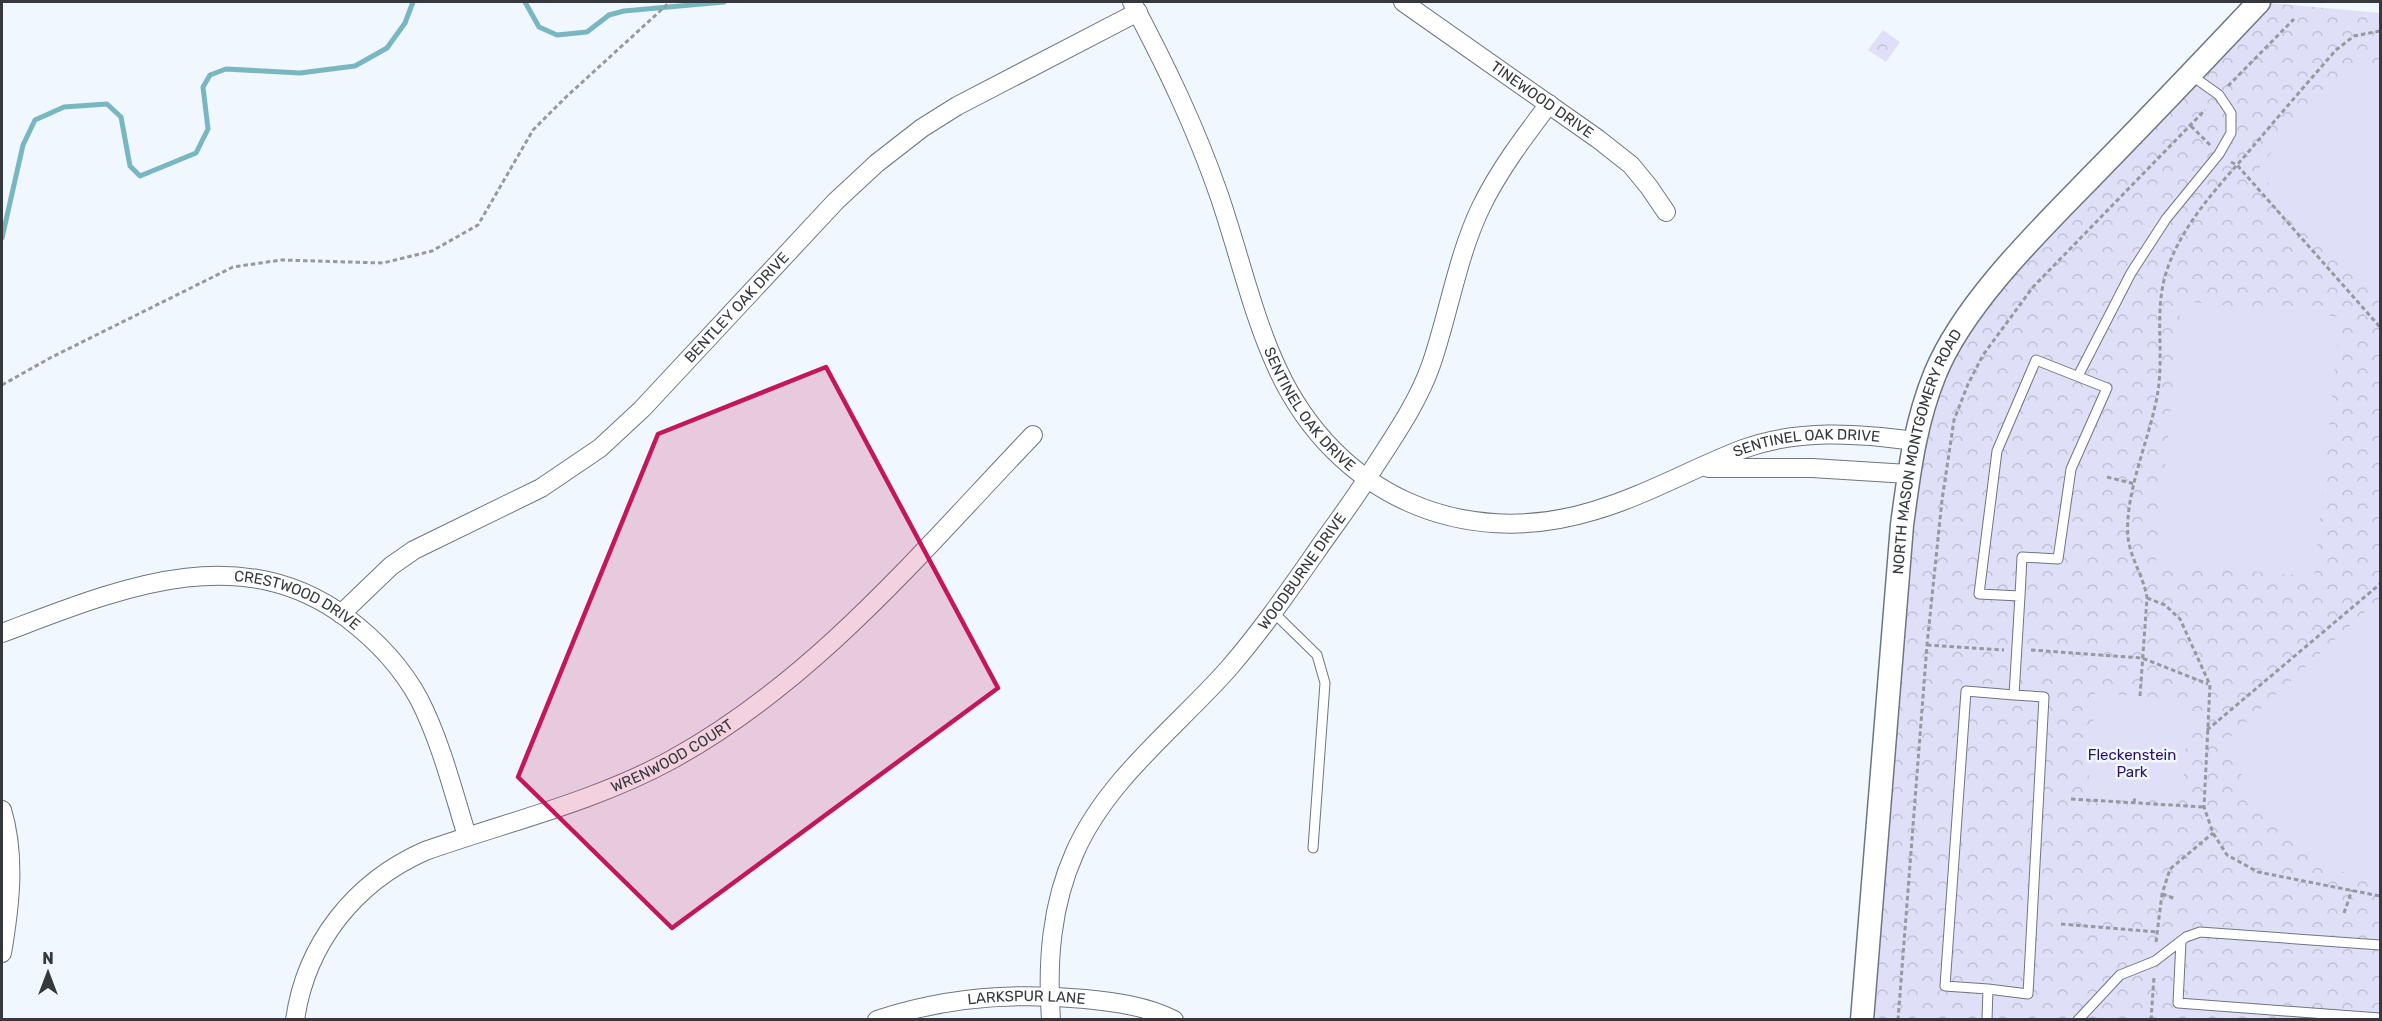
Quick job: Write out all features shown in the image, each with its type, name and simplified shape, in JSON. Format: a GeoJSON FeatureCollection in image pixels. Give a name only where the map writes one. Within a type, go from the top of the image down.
{"type":"FeatureCollection","features":[{"type":"Feature","properties":{"kind":"street","name":"TINEWOOD DRIVE"},"geometry":{"type":"LineString","coordinates":[[1403,2],[1598,139],[1631,165],[1650,187],[1666,212]]}},
{"type":"Feature","properties":{"kind":"street","name":"NORTH MASON MONTGOMERY ROAD"},"geometry":{"type":"LineString","coordinates":[[1862,1020],[1908,474],[1921,414],[1941,361],[1987,290],[2063,206],[2259,2]]}},
{"type":"Feature","properties":{"kind":"street","name":"SENTINEL OAK DRIVE"},"geometry":{"type":"LineString","coordinates":[[1135,7],[1172,77],[1195,128],[1278,369],[1298,407],[1333,452],[1367,479],[1403,501],[1430,512],[1471,522],[1514,525],[1581,515],[1612,506],[1744,449],[1783,439],[1850,433],[1914,441]]}},
{"type":"Feature","properties":{"kind":"street","name":"BENTLEY OAK DRIVE"},"geometry":{"type":"LineString","coordinates":[[341,614],[391,566],[414,550],[541,488],[600,448],[642,409],[836,201],[877,163],[922,128],[957,106],[1135,7]]}},
{"type":"Feature","properties":{"kind":"street","name":"WOODBURNE DRIVE"},"geometry":{"type":"LineString","coordinates":[[1051,1020],[1048,995],[1052,932],[1061,891],[1087,827],[1103,804],[1149,751],[1227,670],[1274,613],[1367,479],[1412,406],[1430,368],[1466,247],[1481,208],[1508,159],[1548,104]]}},
{"type":"Feature","properties":{"kind":"street","name":"WRENWOOD COURT"},"geometry":{"type":"LineString","coordinates":[[295,1020],[305,979],[315,951],[343,910],[370,884],[404,860],[467,836],[580,800],[632,779],[719,732],[765,700],[819,655],[1033,435]]}},
{"type":"Feature","properties":{"kind":"street","name":"SENTINEL OAK DRIVE"},"geometry":{"type":"LineString","coordinates":[[1703,468],[1812,468],[1908,474]]}},
{"type":"Feature","properties":{"kind":"street","name":"CRESTWOOD DRIVE"},"geometry":{"type":"LineString","coordinates":[[2,633],[131,587],[158,580],[200,575],[246,577],[282,585],[308,595],[341,614],[367,633],[387,653],[419,699],[435,738],[467,836]]}},
{"type":"Feature","properties":{"kind":"street"},"geometry":{"type":"LineString","coordinates":[[2,810],[9,845],[10,887],[2,953]]}},
{"type":"Feature","properties":{"kind":"street","name":"LARKSPUR LANE"},"geometry":{"type":"LineString","coordinates":[[877,1020],[958,1000],[986,996],[1048,995],[1114,1002],[1142,1008],[1174,1020]]}},
{"type":"Feature","properties":{"kind":"lane"},"geometry":{"type":"LineString","coordinates":[[2078,376],[2131,273],[2166,219],[2219,154],[2231,133],[2231,113],[2219,95],[2191,74]]}},
{"type":"Feature","properties":{"kind":"lane"},"geometry":{"type":"LineString","coordinates":[[2014,695],[2017,651],[2020,596],[2022,557],[2058,559],[2071,469],[2108,388],[2036,360],[1997,451],[1979,594],[2020,596]]}},
{"type":"Feature","properties":{"kind":"lane"},"geometry":{"type":"LineString","coordinates":[[1274,613],[1317,655],[1325,683],[1312,848]]}},
{"type":"Feature","properties":{"kind":"lane"},"geometry":{"type":"LineString","coordinates":[[1966,691],[2014,695],[2044,697],[2028,994],[1945,986],[1966,691]]}},
{"type":"Feature","properties":{"kind":"lane"},"geometry":{"type":"LineString","coordinates":[[2078,1020],[2121,975],[2155,961],[2181,941],[2200,932],[2380,945]]}},
{"type":"Feature","properties":{"kind":"lane"},"geometry":{"type":"LineString","coordinates":[[2181,941],[2178,1003],[2380,1018]]}},
{"type":"Feature","properties":{"kind":"lane"},"geometry":{"type":"LineString","coordinates":[[1987,1020],[1988,989]]}},
{"type":"Feature","properties":{"kind":"path"},"geometry":{"type":"LineString","coordinates":[[2,386],[50,358],[233,267],[281,260],[383,263],[432,251],[478,225],[533,130],[669,2]]}},
{"type":"Feature","properties":{"kind":"path"},"geometry":{"type":"LineString","coordinates":[[2228,87],[2294,19]]}},
{"type":"Feature","properties":{"kind":"path"},"geometry":{"type":"LineString","coordinates":[[2140,696],[2147,598],[2145,583],[2137,567],[2128,538],[2131,500],[2158,388],[2159,305],[2166,273],[2174,254],[2202,205],[2336,50],[2354,36],[2380,31]]}},
{"type":"Feature","properties":{"kind":"path"},"geometry":{"type":"LineString","coordinates":[[2191,126],[2219,154],[2237,165],[2380,327]]}},
{"type":"Feature","properties":{"kind":"path"},"geometry":{"type":"LineString","coordinates":[[2107,477],[2135,484]]}},
{"type":"Feature","properties":{"kind":"path"},"geometry":{"type":"LineString","coordinates":[[2207,730],[2380,584]]}},
{"type":"Feature","properties":{"kind":"path"},"geometry":{"type":"LineString","coordinates":[[2147,598],[2165,605],[2180,619],[2210,685],[2204,807],[2212,833],[2227,855],[2258,872],[2380,896]]}},
{"type":"Feature","properties":{"kind":"path"},"geometry":{"type":"LineString","coordinates":[[1927,645],[2017,651],[2043,650],[2142,658],[2210,685]]}},
{"type":"Feature","properties":{"kind":"path"},"geometry":{"type":"LineString","coordinates":[[2134,803],[2135,796]]}},
{"type":"Feature","properties":{"kind":"path"},"geometry":{"type":"LineString","coordinates":[[2071,799],[2204,807]]}},
{"type":"Feature","properties":{"kind":"path"},"geometry":{"type":"LineString","coordinates":[[2156,942],[2162,894],[2170,869],[2212,833]]}},
{"type":"Feature","properties":{"kind":"path"},"geometry":{"type":"LineString","coordinates":[[2344,913],[2352,890]]}},
{"type":"Feature","properties":{"kind":"path"},"geometry":{"type":"LineString","coordinates":[[2162,894],[2176,899]]}},
{"type":"Feature","properties":{"kind":"path"},"geometry":{"type":"LineString","coordinates":[[2061,924],[2157,932]]}},
{"type":"Feature","properties":{"kind":"path"},"geometry":{"type":"LineString","coordinates":[[2151,1020],[2154,977]]}},
{"type":"Feature","properties":{"kind":"highlighted area"},"geometry":{"type":"Polygon","coordinates":[[[826,367],[998,688],[672,928],[518,777],[658,434],[826,367]]]}},
{"type":"Feature","properties":{"kind":"green space","name":"Fleckenstein Park"},"geometry":{"type":"Polygon","coordinates":[[[2258,2],[2380,13],[2380,1019],[1862,1020],[1911,455],[1963,324],[2258,2]]]}},
{"type":"Feature","properties":{"kind":"green space"},"geometry":{"type":"Polygon","coordinates":[[[1883,30],[1900,42],[1886,62],[1868,50],[1883,30]]]}},
{"type":"Feature","properties":{"kind":"green space"},"geometry":{"type":"Polygon","coordinates":[[[2380,63],[2380,303],[2257,171],[2298,118],[2343,78],[2380,63]]]}},
{"type":"Feature","properties":{"kind":"green space"},"geometry":{"type":"Polygon","coordinates":[[[2181,301],[2340,317],[2314,577],[2156,562],[2181,301]]]}},
{"type":"Feature","properties":{"kind":"green space"},"geometry":{"type":"Polygon","coordinates":[[[2380,598],[2380,885],[2349,875],[2334,867],[2279,827],[2256,799],[2224,743],[2380,598]]]}},
{"type":"Feature","properties":{"kind":"green space"},"geometry":{"type":"Polygon","coordinates":[[[2095,693],[2190,700],[2182,799],[2088,792],[2095,693]]]}},
{"type":"Feature","properties":{"kind":"waterway"},"geometry":{"type":"LineString","coordinates":[[2,238],[23,145],[35,120],[64,107],[107,104],[121,117],[130,166],[140,176],[196,153],[208,129],[203,87],[210,75],[226,69],[300,73],[355,66],[387,48],[405,23],[413,2]]}},
{"type":"Feature","properties":{"kind":"waterway"},"geometry":{"type":"LineString","coordinates":[[525,2],[539,27],[557,35],[587,32],[609,15],[624,11],[724,2]]}}]}
